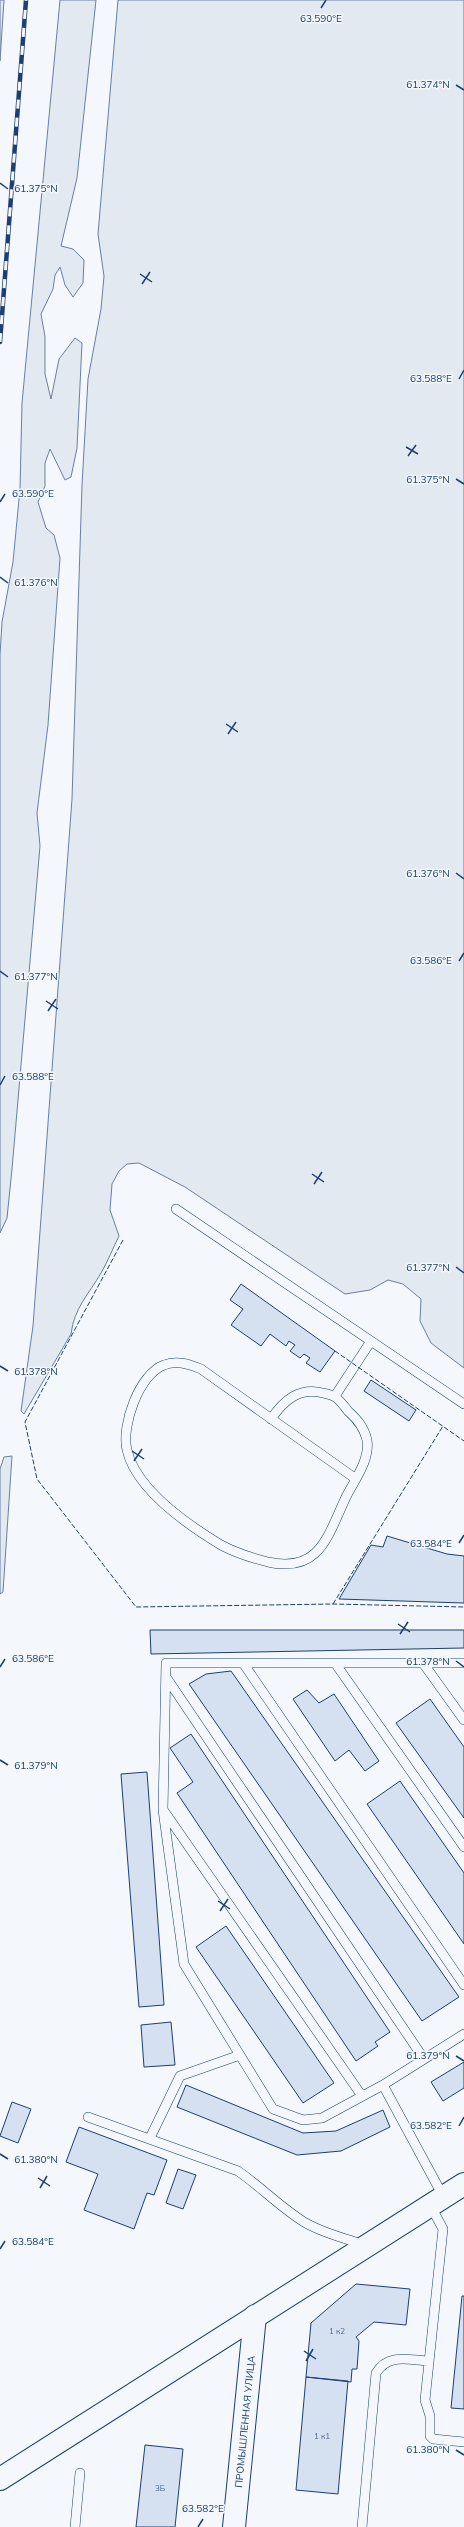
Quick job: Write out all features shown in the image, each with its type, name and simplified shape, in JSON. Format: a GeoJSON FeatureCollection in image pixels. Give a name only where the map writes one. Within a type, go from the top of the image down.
{"type":"FeatureCollection","features":[{"type":"Feature","properties":{"kind":"main road"},"geometry":{"type":"LineString","coordinates":[[0,2479],[464,2184]]}},
{"type":"Feature","properties":{"kind":"main road","name":"ПРОМЫШЛЕННАЯ УЛИЦА"},"geometry":{"type":"LineString","coordinates":[[234,2527],[255,2316]]}},
{"type":"Feature","properties":{"kind":"lane"},"geometry":{"type":"LineString","coordinates":[[176,1210],[464,1404]]}},
{"type":"Feature","properties":{"kind":"lane"},"geometry":{"type":"LineString","coordinates":[[334,1396],[371,1341]]}},
{"type":"Feature","properties":{"kind":"lane"},"geometry":{"type":"LineString","coordinates":[[271,1419],[280,1406],[300,1392],[315,1391],[334,1396],[360,1422],[366,1439],[367,1456],[356,1479],[317,1551],[312,1557],[300,1564],[284,1565],[251,1558],[227,1548],[198,1531],[151,1490],[137,1474],[127,1450],[126,1431],[135,1398],[143,1382],[164,1365],[178,1362],[201,1369],[271,1419],[356,1479]]}},
{"type":"Feature","properties":{"kind":"lane"},"geometry":{"type":"LineString","coordinates":[[243,1663],[464,1985]]}},
{"type":"Feature","properties":{"kind":"lane"},"geometry":{"type":"LineString","coordinates":[[335,1663],[464,1847]]}},
{"type":"Feature","properties":{"kind":"lane"},"geometry":{"type":"LineString","coordinates":[[423,1663],[464,1720]]}},
{"type":"Feature","properties":{"kind":"lane"},"geometry":{"type":"LineString","coordinates":[[464,1663],[166,1664],[164,1810],[184,1964],[273,2109],[303,2120],[322,2118],[383,2085],[464,2034]]}},
{"type":"Feature","properties":{"kind":"lane"},"geometry":{"type":"LineString","coordinates":[[166,1677],[424,2059]]}},
{"type":"Feature","properties":{"kind":"lane"},"geometry":{"type":"LineString","coordinates":[[164,1810],[362,2096]]}},
{"type":"Feature","properties":{"kind":"lane"},"geometry":{"type":"LineString","coordinates":[[150,2138],[180,2076],[240,2055]]}},
{"type":"Feature","properties":{"kind":"lane"},"geometry":{"type":"LineString","coordinates":[[383,2085],[436,2201],[443,2229],[425,2400],[430,2416],[430,2436],[433,2439],[464,2442]]}},
{"type":"Feature","properties":{"kind":"lane"},"geometry":{"type":"LineString","coordinates":[[88,2117],[150,2138],[238,2171],[260,2185],[285,2209],[305,2223],[366,2245]]}},
{"type":"Feature","properties":{"kind":"lane"},"geometry":{"type":"LineString","coordinates":[[362,2527],[376,2373],[382,2364],[391,2359],[429,2361]]}},
{"type":"Feature","properties":{"kind":"lane"},"geometry":{"type":"LineString","coordinates":[[75,2527],[80,2473]]}},
{"type":"Feature","properties":{"kind":"shaded area"},"geometry":{"type":"Polygon","coordinates":[[[0,0],[4,0],[0,61],[0,0]]]}},
{"type":"Feature","properties":{"kind":"shaded area"},"geometry":{"type":"Polygon","coordinates":[[[60,0],[96,0],[77,178],[61,246],[73,249],[84,260],[83,283],[73,297],[65,285],[60,267],[55,275],[53,289],[41,314],[45,337],[45,374],[51,399],[59,359],[75,338],[82,343],[77,448],[71,477],[65,480],[50,449],[45,463],[45,486],[38,502],[46,528],[54,535],[60,558],[48,725],[37,813],[40,846],[12,1169],[7,1218],[0,1233],[0,655],[2,622],[13,562],[20,489],[22,403],[60,0]]]}},
{"type":"Feature","properties":{"kind":"shaded area"},"geometry":{"type":"Polygon","coordinates":[[[118,0],[464,0],[464,1368],[431,1343],[420,1321],[421,1299],[403,1284],[388,1280],[370,1290],[345,1294],[185,1187],[139,1163],[127,1164],[119,1171],[112,1184],[110,1210],[119,1236],[104,1268],[75,1316],[71,1334],[24,1414],[21,1411],[33,1326],[72,799],[82,485],[88,379],[101,309],[104,276],[98,234],[118,0]]]}},
{"type":"Feature","properties":{"kind":"shaded area"},"geometry":{"type":"Polygon","coordinates":[[[12,1456],[3,1592],[0,1594],[0,1469],[4,1457],[12,1456]]]}},
{"type":"Feature","properties":{"kind":"building"},"geometry":{"type":"Polygon","coordinates":[[[241,1284],[335,1351],[320,1372],[306,1363],[310,1358],[304,1354],[300,1358],[290,1351],[295,1345],[289,1341],[286,1346],[270,1334],[261,1346],[231,1325],[243,1309],[230,1300],[241,1284]]]}},
{"type":"Feature","properties":{"kind":"building"},"geometry":{"type":"Polygon","coordinates":[[[371,1380],[416,1410],[409,1421],[364,1391],[371,1380]]]}},
{"type":"Feature","properties":{"kind":"building"},"geometry":{"type":"Polygon","coordinates":[[[387,1536],[447,1554],[464,1556],[464,1603],[339,1599],[371,1545],[383,1547],[387,1536]]]}},
{"type":"Feature","properties":{"kind":"building"},"geometry":{"type":"Polygon","coordinates":[[[150,1630],[464,1630],[464,1648],[151,1654],[150,1630]]]}},
{"type":"Feature","properties":{"kind":"building"},"geometry":{"type":"Polygon","coordinates":[[[231,1671],[459,1997],[422,2021],[189,1684],[206,1674],[231,1671]]]}},
{"type":"Feature","properties":{"kind":"building"},"geometry":{"type":"Polygon","coordinates":[[[307,1690],[319,1703],[334,1694],[379,1761],[365,1771],[349,1750],[335,1761],[293,1699],[307,1690]]]}},
{"type":"Feature","properties":{"kind":"building"},"geometry":{"type":"Polygon","coordinates":[[[430,1699],[464,1747],[464,1818],[396,1723],[430,1699]]]}},
{"type":"Feature","properties":{"kind":"building"},"geometry":{"type":"Polygon","coordinates":[[[191,1734],[390,2032],[375,2042],[378,2046],[356,2061],[177,1793],[193,1782],[170,1748],[191,1734]]]}},
{"type":"Feature","properties":{"kind":"building"},"geometry":{"type":"Polygon","coordinates":[[[147,1772],[164,2005],[139,2007],[121,1774],[147,1772]]]}},
{"type":"Feature","properties":{"kind":"building"},"geometry":{"type":"Polygon","coordinates":[[[400,1781],[464,1873],[464,1944],[367,1804],[400,1781]]]}},
{"type":"Feature","properties":{"kind":"building"},"geometry":{"type":"Polygon","coordinates":[[[226,1926],[334,2083],[303,2103],[196,1947],[226,1926]]]}},
{"type":"Feature","properties":{"kind":"building"},"geometry":{"type":"Polygon","coordinates":[[[171,2022],[175,2065],[144,2067],[141,2025],[171,2022]]]}},
{"type":"Feature","properties":{"kind":"building"},"geometry":{"type":"Polygon","coordinates":[[[464,2062],[464,2088],[443,2101],[431,2082],[464,2062]]]}},
{"type":"Feature","properties":{"kind":"building"},"geometry":{"type":"Polygon","coordinates":[[[186,2085],[303,2133],[336,2131],[383,2110],[390,2127],[341,2151],[297,2155],[177,2107],[186,2085]]]}},
{"type":"Feature","properties":{"kind":"building"},"geometry":{"type":"Polygon","coordinates":[[[12,2102],[31,2109],[18,2143],[0,2136],[12,2102]]]}},
{"type":"Feature","properties":{"kind":"building"},"geometry":{"type":"Polygon","coordinates":[[[79,2127],[167,2160],[154,2195],[147,2193],[134,2229],[84,2210],[98,2174],[66,2162],[79,2127]]]}},
{"type":"Feature","properties":{"kind":"building"},"geometry":{"type":"Polygon","coordinates":[[[178,2169],[196,2175],[183,2209],[166,2203],[178,2169]]]}},
{"type":"Feature","properties":{"kind":"building"},"geometry":{"type":"Polygon","coordinates":[[[356,2284],[410,2289],[406,2325],[374,2322],[356,2337],[359,2341],[357,2369],[352,2369],[351,2382],[306,2377],[311,2323],[356,2284]]]}},
{"type":"Feature","properties":{"kind":"building"},"geometry":{"type":"Polygon","coordinates":[[[462,2296],[464,2296],[464,2409],[451,2408],[462,2296]]]}},
{"type":"Feature","properties":{"kind":"building"},"geometry":{"type":"Polygon","coordinates":[[[306,2377],[348,2381],[338,2494],[296,2490],[306,2377]]]}},
{"type":"Feature","properties":{"kind":"building"},"geometry":{"type":"Polygon","coordinates":[[[145,2445],[183,2449],[175,2527],[136,2527],[145,2445]]]}},
{"type":"Feature","properties":{"kind":"railway"},"geometry":{"type":"LineString","coordinates":[[0,342],[26,0]]}},
{"type":"Feature","properties":{"kind":"fence"},"geometry":{"type":"LineString","coordinates":[[123,1240],[25,1422],[37,1479],[136,1607],[333,1604],[464,1607]]}},
{"type":"Feature","properties":{"kind":"fence"},"geometry":{"type":"LineString","coordinates":[[335,1351],[464,1441]]}},
{"type":"Feature","properties":{"kind":"fence"},"geometry":{"type":"LineString","coordinates":[[333,1604],[443,1426]]}}]}
